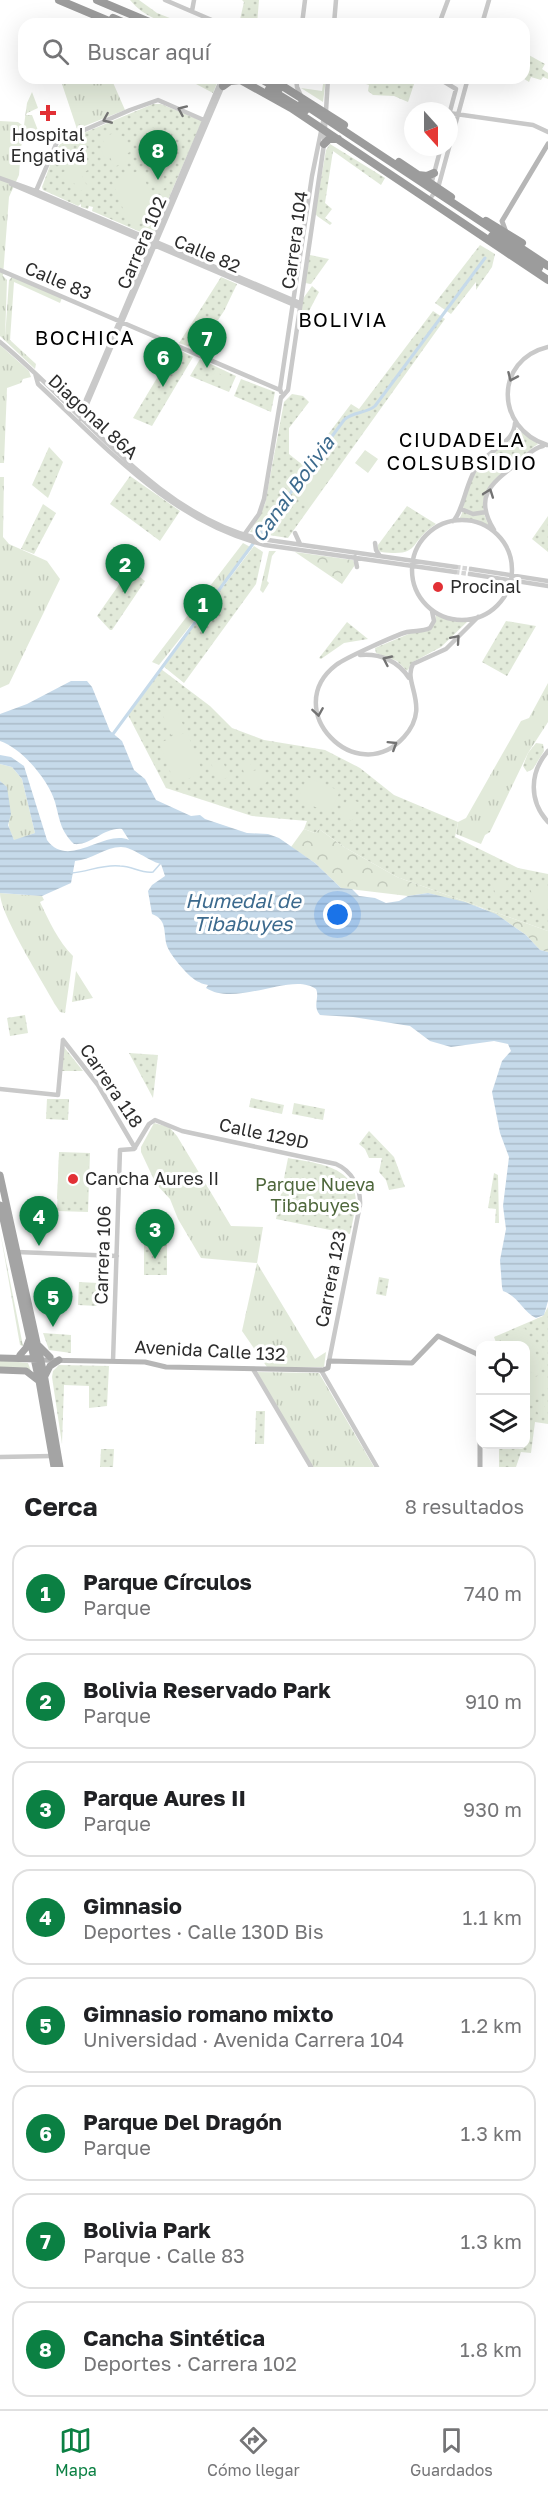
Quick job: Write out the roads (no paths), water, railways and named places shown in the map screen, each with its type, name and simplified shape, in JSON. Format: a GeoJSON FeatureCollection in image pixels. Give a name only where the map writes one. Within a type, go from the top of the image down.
{"type":"FeatureCollection","features":[{"type":"Feature","properties":{"kind":"highway"},"geometry":{"type":"LineString","coordinates":[[59,0],[102,18]]}},
{"type":"Feature","properties":{"kind":"highway"},"geometry":{"type":"LineString","coordinates":[[70,0],[113,18]]}},
{"type":"Feature","properties":{"kind":"highway"},"geometry":{"type":"LineString","coordinates":[[97,0],[140,18]]}},
{"type":"Feature","properties":{"kind":"highway"},"geometry":{"type":"LineString","coordinates":[[251,84],[383,152],[418,175],[434,192],[548,280]]}},
{"type":"Feature","properties":{"kind":"highway"},"geometry":{"type":"LineString","coordinates":[[268,84],[434,192],[548,274]]}},
{"type":"Feature","properties":{"kind":"highway"},"geometry":{"type":"LineString","coordinates":[[280,84],[313,104],[338,139],[489,222],[548,260]]}},
{"type":"Feature","properties":{"kind":"highway"},"geometry":{"type":"LineString","coordinates":[[313,104],[321,105],[326,100]]}},
{"type":"Feature","properties":{"kind":"highway"},"geometry":{"type":"LineString","coordinates":[[324,122],[548,266]]}},
{"type":"Feature","properties":{"kind":"highway"},"geometry":{"type":"LineString","coordinates":[[324,144],[329,139],[338,139]]}},
{"type":"Feature","properties":{"kind":"highway"},"geometry":{"type":"LineString","coordinates":[[373,152],[383,152]]}},
{"type":"Feature","properties":{"kind":"highway"},"geometry":{"type":"LineString","coordinates":[[418,175],[428,176],[434,173]]}},
{"type":"Feature","properties":{"kind":"highway"},"geometry":{"type":"LineString","coordinates":[[475,214],[480,222]]}},
{"type":"Feature","properties":{"kind":"main road"},"geometry":{"type":"LineString","coordinates":[[502,221],[547,148]]}},
{"type":"Feature","properties":{"kind":"main road"},"geometry":{"type":"LineString","coordinates":[[489,222],[502,221]]}},
{"type":"Feature","properties":{"kind":"main road"},"geometry":{"type":"LineString","coordinates":[[502,221],[507,234]]}},
{"type":"Feature","properties":{"kind":"main road"},"geometry":{"type":"LineString","coordinates":[[0,1175],[4,1214],[29,1337],[37,1358],[60,1467]]}},
{"type":"Feature","properties":{"kind":"main road"},"geometry":{"type":"LineString","coordinates":[[0,1204],[17,1252],[37,1345],[37,1358]]}},
{"type":"Feature","properties":{"kind":"main road"},"geometry":{"type":"LineString","coordinates":[[20,1355],[26,1348],[29,1337]]}},
{"type":"Feature","properties":{"kind":"main road"},"geometry":{"type":"LineString","coordinates":[[321,1370],[327,1368],[329,1361],[412,1363],[437,1337],[476,1355]]}},
{"type":"Feature","properties":{"kind":"main road"},"geometry":{"type":"LineString","coordinates":[[37,1345],[50,1357]]}},
{"type":"Feature","properties":{"kind":"main road","name":"Avenida Calle 132"},"geometry":{"type":"LineString","coordinates":[[0,1357],[20,1355],[99,1361]]}},
{"type":"Feature","properties":{"kind":"main road","name":"Avenida Calle 132"},"geometry":{"type":"LineString","coordinates":[[0,1357],[146,1362],[159,1367],[321,1370]]}},
{"type":"Feature","properties":{"kind":"main road"},"geometry":{"type":"LineString","coordinates":[[54,1467],[42,1380],[50,1366],[59,1360]]}},
{"type":"Feature","properties":{"kind":"main road"},"geometry":{"type":"LineString","coordinates":[[0,1370],[26,1371],[42,1380]]}},
{"type":"Feature","properties":{"kind":"main road"},"geometry":{"type":"LineString","coordinates":[[480,1449],[480,1467]]}},
{"type":"Feature","properties":{"kind":"street"},"geometry":{"type":"LineString","coordinates":[[165,0],[208,18]]}},
{"type":"Feature","properties":{"kind":"street"},"geometry":{"type":"LineString","coordinates":[[192,11],[194,0]]}},
{"type":"Feature","properties":{"kind":"street"},"geometry":{"type":"LineString","coordinates":[[303,18],[305,0]]}},
{"type":"Feature","properties":{"kind":"street"},"geometry":{"type":"LineString","coordinates":[[334,18],[336,0]]}},
{"type":"Feature","properties":{"kind":"street"},"geometry":{"type":"LineString","coordinates":[[440,18],[448,0]]}},
{"type":"Feature","properties":{"kind":"street"},"geometry":{"type":"LineString","coordinates":[[484,18],[489,0]]}},
{"type":"Feature","properties":{"kind":"street","name":"Carrera 102"},"geometry":{"type":"LineString","coordinates":[[81,425],[81,418],[106,356],[223,84]]}},
{"type":"Feature","properties":{"kind":"street"},"geometry":{"type":"LineString","coordinates":[[296,84],[301,96]]}},
{"type":"Feature","properties":{"kind":"street"},"geometry":{"type":"LineString","coordinates":[[324,122],[327,84]]}},
{"type":"Feature","properties":{"kind":"street"},"geometry":{"type":"LineString","coordinates":[[448,84],[455,88],[452,102]]}},
{"type":"Feature","properties":{"kind":"street"},"geometry":{"type":"LineString","coordinates":[[466,84],[458,115],[532,125],[548,132]]}},
{"type":"Feature","properties":{"kind":"street"},"geometry":{"type":"LineString","coordinates":[[36,191],[55,144],[75,132],[155,100],[207,121]]}},
{"type":"Feature","properties":{"kind":"street","name":"Carrera 104"},"geometry":{"type":"LineString","coordinates":[[243,537],[258,514],[264,499],[324,144],[324,122]]}},
{"type":"Feature","properties":{"kind":"street","name":"Carrera 104"},"geometry":{"type":"LineString","coordinates":[[281,391],[287,392],[288,387],[297,304],[324,122]]}},
{"type":"Feature","properties":{"kind":"street"},"geometry":{"type":"LineString","coordinates":[[434,192],[434,173],[439,156]]}},
{"type":"Feature","properties":{"kind":"street"},"geometry":{"type":"LineString","coordinates":[[434,192],[445,156]]}},
{"type":"Feature","properties":{"kind":"street","name":"Calle 82"},"geometry":{"type":"LineString","coordinates":[[0,178],[297,304]]}},
{"type":"Feature","properties":{"kind":"street","name":"Calle 82"},"geometry":{"type":"LineString","coordinates":[[16,185],[36,191],[154,244]]}},
{"type":"Feature","properties":{"kind":"street","name":"Calle 83"},"geometry":{"type":"LineString","coordinates":[[0,270],[281,391]]}},
{"type":"Feature","properties":{"kind":"street"},"geometry":{"type":"LineString","coordinates":[[0,342],[35,373]]}},
{"type":"Feature","properties":{"kind":"street"},"geometry":{"type":"LineString","coordinates":[[547,445],[530,438],[515,423],[508,404],[511,378],[517,367],[527,357],[548,347]]}},
{"type":"Feature","properties":{"kind":"street","name":"Diagonal 86A"},"geometry":{"type":"LineString","coordinates":[[35,373],[158,487],[243,537]]}},
{"type":"Feature","properties":{"kind":"street","name":"Diagonal 86A"},"geometry":{"type":"LineString","coordinates":[[35,373],[38,384],[132,472],[165,498],[202,520],[259,541],[355,557],[412,563]]}},
{"type":"Feature","properties":{"kind":"street"},"geometry":{"type":"LineString","coordinates":[[453,521],[461,508],[466,487],[477,466],[489,453],[510,438],[515,423]]}},
{"type":"Feature","properties":{"kind":"street"},"geometry":{"type":"LineString","coordinates":[[495,533],[486,512],[487,494],[498,477],[534,449],[547,445]]}},
{"type":"Feature","properties":{"kind":"street"},"geometry":{"type":"LineString","coordinates":[[461,508],[473,514],[486,512]]}},
{"type":"Feature","properties":{"kind":"street"},"geometry":{"type":"LineString","coordinates":[[432,610],[434,621],[430,628],[406,632],[336,665],[321,684],[316,703],[320,722],[330,738],[345,749],[366,754],[382,752],[399,742],[412,724],[416,698],[410,673],[413,664],[436,656],[446,649],[478,617],[500,603],[511,578],[510,556],[502,540],[495,533],[472,521],[453,521],[437,527],[424,538],[412,563],[414,586],[425,604],[432,610],[454,620],[478,617]]}},
{"type":"Feature","properties":{"kind":"street"},"geometry":{"type":"LineString","coordinates":[[295,533],[300,544]]}},
{"type":"Feature","properties":{"kind":"street","name":"Diagonal 86A"},"geometry":{"type":"LineString","coordinates":[[259,541],[300,544],[412,563]]}},
{"type":"Feature","properties":{"kind":"street"},"geometry":{"type":"LineString","coordinates":[[375,543],[380,556]]}},
{"type":"Feature","properties":{"kind":"street"},"geometry":{"type":"LineString","coordinates":[[355,557],[357,567]]}},
{"type":"Feature","properties":{"kind":"street"},"geometry":{"type":"LineString","coordinates":[[412,563],[455,569]]}},
{"type":"Feature","properties":{"kind":"street"},"geometry":{"type":"LineString","coordinates":[[471,572],[548,586]]}},
{"type":"Feature","properties":{"kind":"street"},"geometry":{"type":"LineString","coordinates":[[511,578],[548,581]]}},
{"type":"Feature","properties":{"kind":"street"},"geometry":{"type":"LineString","coordinates":[[357,655],[387,658],[401,667],[411,680]]}},
{"type":"Feature","properties":{"kind":"street"},"geometry":{"type":"LineString","coordinates":[[548,752],[539,764],[534,778],[536,804],[548,822]]}},
{"type":"Feature","properties":{"kind":"street","name":"Carrera 118"},"geometry":{"type":"LineString","coordinates":[[0,1089],[58,1095],[63,1040],[98,1085],[135,1148]]}},
{"type":"Feature","properties":{"kind":"street","name":"Calle 129D"},"geometry":{"type":"LineString","coordinates":[[135,1148],[153,1121],[168,1124],[182,1131],[336,1164],[351,1175],[358,1189]]}},
{"type":"Feature","properties":{"kind":"street","name":"Carrera 106"},"geometry":{"type":"LineString","coordinates":[[113,1361],[120,1150],[135,1148]]}},
{"type":"Feature","properties":{"kind":"street","name":"Carrera 123"},"geometry":{"type":"LineString","coordinates":[[329,1361],[360,1205],[358,1189]]}},
{"type":"Feature","properties":{"kind":"street"},"geometry":{"type":"LineString","coordinates":[[17,1252],[117,1256]]}},
{"type":"Feature","properties":{"kind":"street"},"geometry":{"type":"LineString","coordinates":[[253,1369],[311,1467]]}},
{"type":"Feature","properties":{"kind":"street"},"geometry":{"type":"LineString","coordinates":[[321,1370],[377,1467]]}},
{"type":"Feature","properties":{"kind":"street"},"geometry":{"type":"LineString","coordinates":[[0,1457],[52,1456]]}},
{"type":"Feature","properties":{"kind":"water","name":"Humedal de Tibabuyes"},"geometry":{"type":"Polygon","coordinates":[[[71,681],[87,681],[92,687],[110,731],[122,741],[134,770],[145,779],[156,800],[191,816],[200,815],[205,819],[247,833],[268,834],[279,838],[315,863],[341,888],[352,889],[359,896],[375,898],[386,903],[428,893],[465,902],[496,914],[526,935],[540,950],[548,952],[548,1301],[544,1315],[536,1318],[531,1315],[513,1296],[503,1291],[502,1287],[500,1260],[506,1229],[503,1206],[509,1157],[500,1133],[492,1092],[502,1061],[511,1051],[508,1044],[494,1041],[451,1047],[430,1041],[410,1026],[353,1017],[320,1015],[317,1008],[316,989],[306,985],[293,984],[233,994],[219,993],[206,988],[208,985],[195,980],[172,955],[167,946],[163,923],[152,914],[148,891],[152,885],[165,876],[161,864],[126,848],[109,849],[75,861],[71,883],[42,896],[0,893],[0,781],[7,787],[11,814],[8,825],[14,840],[35,833],[22,779],[12,767],[0,764],[0,755],[11,757],[24,766],[47,840],[56,848],[66,851],[76,850],[119,838],[129,840],[122,829],[115,829],[86,842],[74,844],[63,829],[52,794],[41,775],[17,751],[0,741],[0,714],[27,704],[71,681]]]}},
{"type":"Feature","properties":{"kind":"waterway","name":"Canal Bolivia"},"geometry":{"type":"LineString","coordinates":[[113,734],[344,420],[375,406],[485,258]]}},
{"type":"Feature","properties":{"kind":"waterway"},"geometry":{"type":"LineString","coordinates":[[71,873],[113,866],[153,872],[161,863]]}},
{"type":"Feature","properties":{"kind":"tunnel"},"geometry":{"type":"LineString","coordinates":[[456,567],[471,569]]}},
{"type":"Feature","properties":{"kind":"tunnel"},"geometry":{"type":"LineString","coordinates":[[455,572],[470,574]]}},
{"type":"Feature","properties":{"kind":"place","name":"Hospital Engativá"},"geometry":{"type":"Point","coordinates":[48,113]}},
{"type":"Feature","properties":{"kind":"place","name":"Cancha Sintética"},"geometry":{"type":"Point","coordinates":[158,180]}},
{"type":"Feature","properties":{"kind":"place","name":"Bolivia Park"},"geometry":{"type":"Point","coordinates":[207,368]}},
{"type":"Feature","properties":{"kind":"place","name":"Parque Del Dragón"},"geometry":{"type":"Point","coordinates":[163,387]}},
{"type":"Feature","properties":{"kind":"place","name":"Procinal"},"geometry":{"type":"Point","coordinates":[438,587]}},
{"type":"Feature","properties":{"kind":"place","name":"Bolivia Reservado Park"},"geometry":{"type":"Point","coordinates":[125,594]}},
{"type":"Feature","properties":{"kind":"place","name":"Parque Círculos"},"geometry":{"type":"Point","coordinates":[203,634]}},
{"type":"Feature","properties":{"kind":"place","name":"Cancha Aures II"},"geometry":{"type":"Point","coordinates":[73,1179]}},
{"type":"Feature","properties":{"kind":"place","name":"Gimnasio"},"geometry":{"type":"Point","coordinates":[39,1246]}},
{"type":"Feature","properties":{"kind":"place","name":"Parque Aures II"},"geometry":{"type":"Point","coordinates":[155,1259]}},
{"type":"Feature","properties":{"kind":"place","name":"Gimnasio romano mixto"},"geometry":{"type":"Point","coordinates":[53,1327]}},
{"type":"Feature","properties":{"kind":"district","name":"BOLIVIA"},"geometry":{"type":"Point","coordinates":[343,320]}},
{"type":"Feature","properties":{"kind":"district","name":"BOCHICA"},"geometry":{"type":"Point","coordinates":[85,338]}},
{"type":"Feature","properties":{"kind":"district","name":"CIUDADELA COLSUBSIDIO"},"geometry":{"type":"Point","coordinates":[462,452]}},
{"type":"Feature","properties":{"kind":"park label","name":"Parque Nueva Tibabuyes"},"geometry":{"type":"Point","coordinates":[315,1195]}}]}
